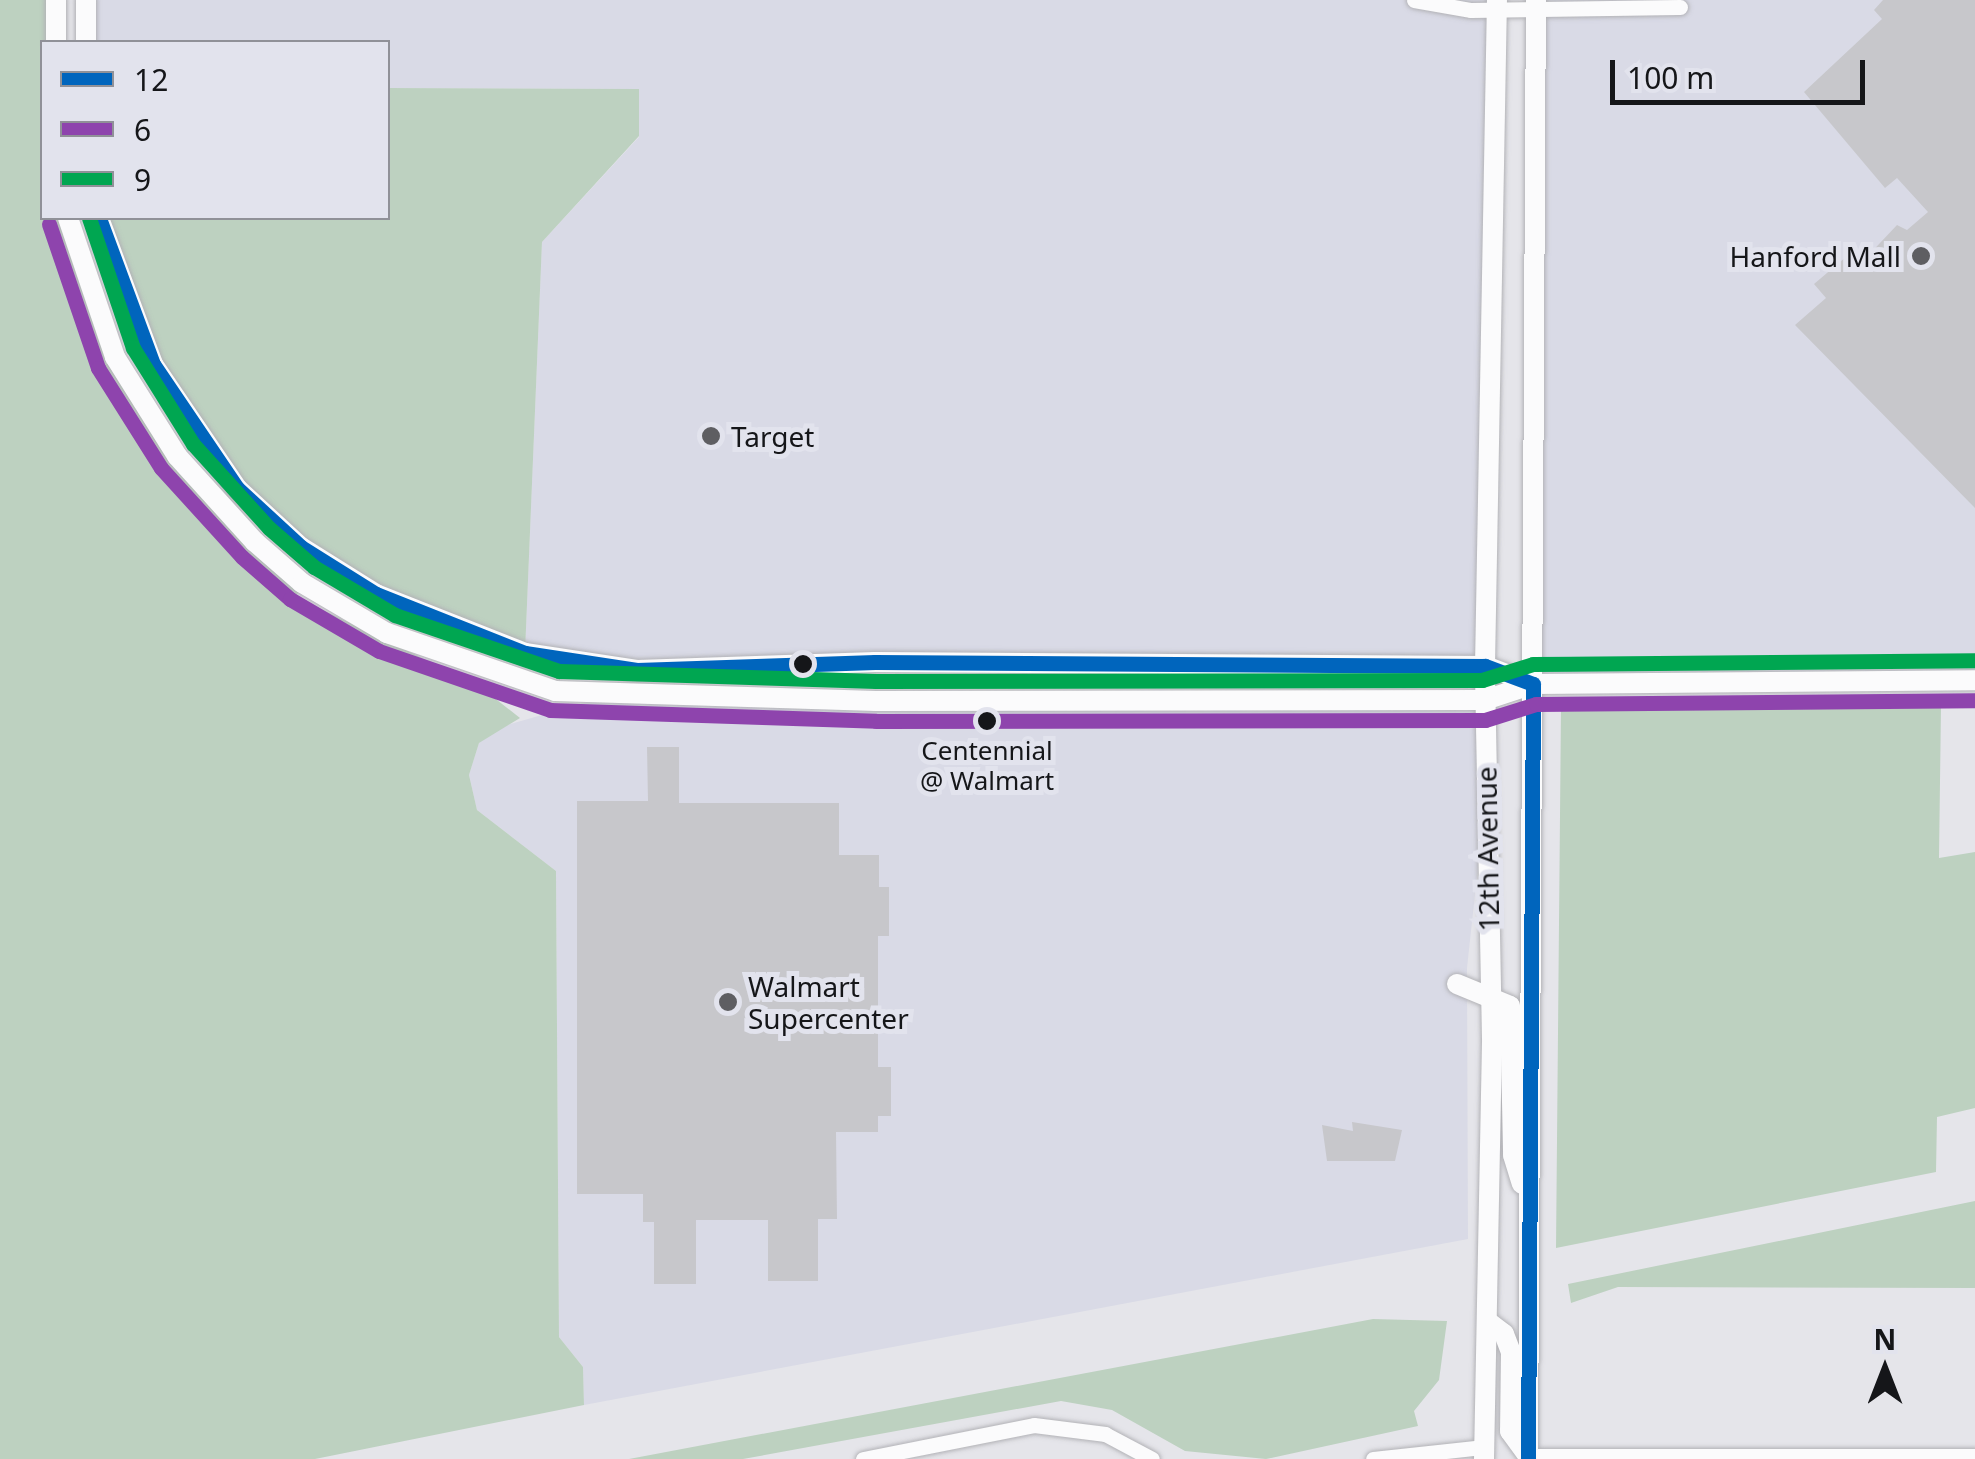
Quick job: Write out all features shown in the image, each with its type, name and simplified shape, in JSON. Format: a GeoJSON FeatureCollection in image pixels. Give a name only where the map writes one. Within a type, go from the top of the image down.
{"type":"FeatureCollection","features":[{"type":"Feature","properties":{"kind":"street"},"geometry":{"type":"LineString","coordinates":[[56,0],[56,40]]}},
{"type":"Feature","properties":{"kind":"street"},"geometry":{"type":"LineString","coordinates":[[86,0],[86,40]]}},
{"type":"Feature","properties":{"kind":"street"},"geometry":{"type":"LineString","coordinates":[[1414,0],[1680,7]]}},
{"type":"Feature","properties":{"kind":"street","name":"12th Avenue"},"geometry":{"type":"LineString","coordinates":[[1528,1458],[1536,4]]}},
{"type":"Feature","properties":{"kind":"street","name":"12th Avenue"},"geometry":{"type":"LineString","coordinates":[[1484,1453],[1491,996],[1485,666],[1496,5]]}},
{"type":"Feature","properties":{"kind":"street"},"geometry":{"type":"LineString","coordinates":[[69,220],[115,356],[215,504],[319,594],[461,665],[601,698],[1485,700],[1532,684],[1975,680]]}},
{"type":"Feature","properties":{"kind":"street"},"geometry":{"type":"LineString","coordinates":[[81,220],[105,304],[142,343]]}},
{"type":"Feature","properties":{"kind":"street"},"geometry":{"type":"LineString","coordinates":[[99,220],[142,343],[209,453],[301,547],[376,594],[525,654],[636,670],[876,662],[1485,666],[1532,684]]}},
{"type":"Feature","properties":{"kind":"street"},"geometry":{"type":"LineString","coordinates":[[1458,984],[1510,1006],[1513,1154],[1528,1194]]}},
{"type":"Feature","properties":{"kind":"street"},"geometry":{"type":"LineString","coordinates":[[1486,1321],[1504,1334],[1510,1352],[1510,1431],[1528,1458],[1975,1456]]}},
{"type":"Feature","properties":{"kind":"street"},"geometry":{"type":"LineString","coordinates":[[862,1459],[1034,1425],[1105,1434],[1152,1459]]}},
{"type":"Feature","properties":{"kind":"street"},"geometry":{"type":"LineString","coordinates":[[1373,1459],[1484,1453]]}},
{"type":"Feature","properties":{"kind":"shaded area"},"geometry":{"type":"Polygon","coordinates":[[[86,0],[1497,0],[1485,666],[637,670],[525,653],[542,242],[639,137],[639,89],[390,88],[390,40],[86,40],[86,0]]]}},
{"type":"Feature","properties":{"kind":"shaded area"},"geometry":{"type":"Polygon","coordinates":[[[1536,0],[1975,0],[1975,684],[1536,684],[1536,0]]]}},
{"type":"Feature","properties":{"kind":"shaded area"},"geometry":{"type":"Polygon","coordinates":[[[601,698],[1485,700],[1485,801],[1467,968],[1468,1239],[584,1405],[583,1367],[559,1337],[556,871],[477,810],[469,775],[479,743],[497,728],[601,698]]]}},
{"type":"Feature","properties":{"kind":"green space"},"geometry":{"type":"Polygon","coordinates":[[[0,0],[56,0],[56,40],[40,40],[40,220],[69,220],[144,408],[302,583],[296,597],[478,685],[520,718],[479,743],[469,775],[477,810],[556,871],[559,1337],[583,1367],[584,1405],[315,1459],[0,1459],[0,0]]]}},
{"type":"Feature","properties":{"kind":"green space"},"geometry":{"type":"Polygon","coordinates":[[[390,88],[639,89],[639,136],[542,242],[525,653],[458,630],[301,547],[176,408],[100,220],[390,220],[390,88]]]}},
{"type":"Feature","properties":{"kind":"green space"},"geometry":{"type":"Polygon","coordinates":[[[1941,706],[1939,858],[1975,852],[1975,1108],[1937,1117],[1936,1172],[1556,1248],[1561,707],[1941,706]]]}},
{"type":"Feature","properties":{"kind":"green space"},"geometry":{"type":"Polygon","coordinates":[[[1975,1201],[1975,1288],[1618,1287],[1571,1303],[1568,1284],[1975,1201]]]}},
{"type":"Feature","properties":{"kind":"green space"},"geometry":{"type":"Polygon","coordinates":[[[1373,1319],[1447,1321],[1439,1380],[1414,1411],[1418,1426],[1266,1459],[1185,1451],[1112,1410],[1061,1401],[743,1459],[629,1459],[1373,1319]]]}},
{"type":"Feature","properties":{"kind":"building","name":"Hanford Mall"},"geometry":{"type":"Polygon","coordinates":[[[1883,0],[1975,0],[1975,508],[1795,325],[1826,298],[1814,284],[1853,251],[1863,261],[1897,225],[1907,230],[1928,212],[1897,178],[1885,188],[1804,92],[1882,19],[1874,10],[1883,0]]]}},
{"type":"Feature","properties":{"kind":"building","name":"Walmart Supercenter"},"geometry":{"type":"Polygon","coordinates":[[[647,747],[679,747],[679,803],[839,803],[839,855],[879,855],[879,887],[889,887],[889,936],[878,936],[878,1067],[891,1067],[891,1116],[878,1116],[878,1132],[836,1132],[837,1219],[818,1219],[818,1281],[768,1281],[768,1220],[696,1220],[696,1284],[654,1284],[654,1222],[643,1222],[643,1194],[577,1194],[577,801],[648,801],[647,747]]]}},
{"type":"Feature","properties":{"kind":"building"},"geometry":{"type":"Polygon","coordinates":[[[1352,1122],[1402,1130],[1395,1161],[1327,1161],[1322,1125],[1353,1131],[1352,1122]]]}},
{"type":"Feature","properties":{"kind":"transit line","name":"9"},"geometry":{"type":"LineString","coordinates":[[90,220],[133,348],[193,444],[269,528],[314,567],[395,615],[559,671],[876,681],[1482,680],[1533,664],[1975,660]]}},
{"type":"Feature","properties":{"kind":"transit line","name":"12"},"geometry":{"type":"LineString","coordinates":[[100,220],[153,364],[237,488],[301,547],[376,594],[525,653],[637,670],[875,662],[1485,666],[1533,684],[1528,1459]]}},
{"type":"Feature","properties":{"kind":"transit line","name":"6"},"geometry":{"type":"LineString","coordinates":[[49,224],[98,368],[161,468],[242,557],[290,599],[379,651],[550,710],[876,721],[1485,720],[1536,704],[1975,700]]}},
{"type":"Feature","properties":{"kind":"place","name":"Hanford Mall"},"geometry":{"type":"Point","coordinates":[1921,256]}},
{"type":"Feature","properties":{"kind":"place","name":"Target"},"geometry":{"type":"Point","coordinates":[711,436]}},
{"type":"Feature","properties":{"kind":"place","name":"Centennial @ Walmart"},"geometry":{"type":"Point","coordinates":[987,721]}},
{"type":"Feature","properties":{"kind":"place","name":"Walmart Supercenter"},"geometry":{"type":"Point","coordinates":[728,1002]}}]}
